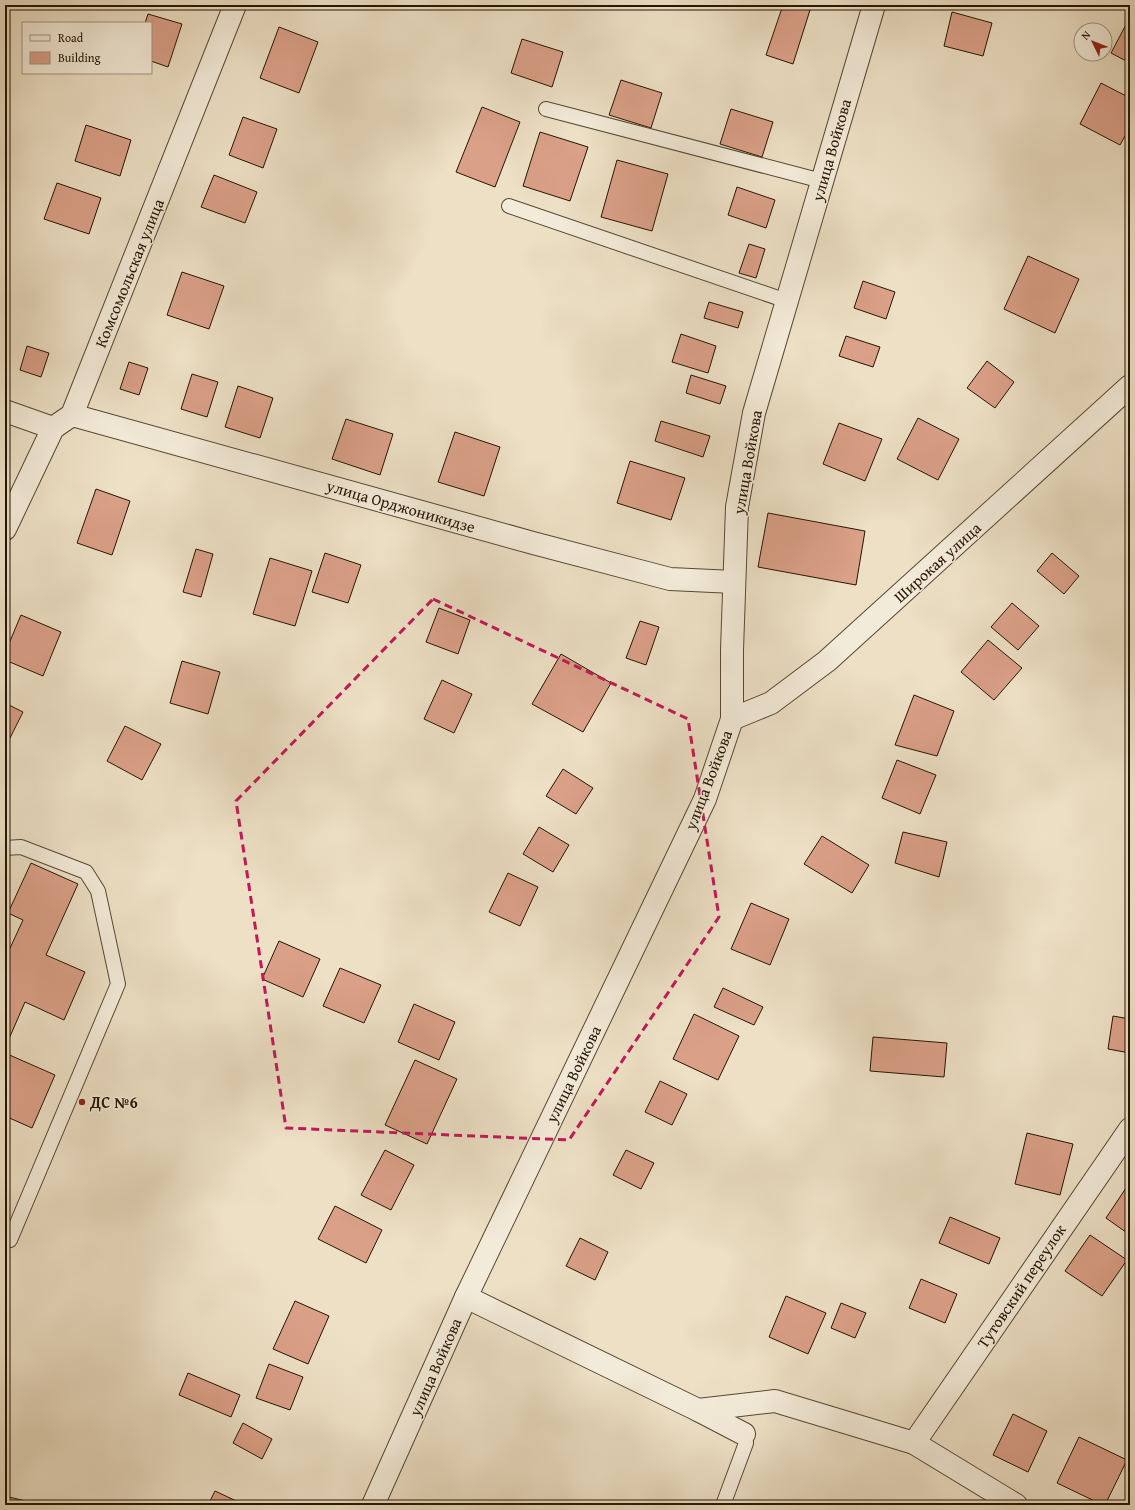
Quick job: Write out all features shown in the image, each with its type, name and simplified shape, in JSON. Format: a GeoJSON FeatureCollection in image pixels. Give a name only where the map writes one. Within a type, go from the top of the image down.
{"type":"FeatureCollection","features":[{"type":"Feature","properties":{"kind":"street","name":"Комсомольская улица"},"geometry":{"type":"LineString","coordinates":[[72,415],[235,5]]}},
{"type":"Feature","properties":{"kind":"street","name":"улица Войкова"},"geometry":{"type":"LineString","coordinates":[[373,1505],[466,1297],[704,799],[732,719],[736,507],[754,413],[874,5]]}},
{"type":"Feature","properties":{"kind":"street","name":"Широкая улица"},"geometry":{"type":"LineString","coordinates":[[732,719],[771,703],[827,661],[1130,386]]}},
{"type":"Feature","properties":{"kind":"street"},"geometry":{"type":"LineString","coordinates":[[5,411],[53,428]]}},
{"type":"Feature","properties":{"kind":"street"},"geometry":{"type":"LineString","coordinates":[[5,529],[53,428],[72,415]]}},
{"type":"Feature","properties":{"kind":"street","name":"улица Орджоникидзе"},"geometry":{"type":"LineString","coordinates":[[72,415],[526,541],[670,579],[734,582]]}},
{"type":"Feature","properties":{"kind":"street","name":"Тутовский переулок"},"geometry":{"type":"LineString","coordinates":[[914,1443],[1130,1129]]}},
{"type":"Feature","properties":{"kind":"street"},"geometry":{"type":"LineString","coordinates":[[466,1297],[744,1434]]}},
{"type":"Feature","properties":{"kind":"street"},"geometry":{"type":"LineString","coordinates":[[698,1410],[775,1401],[914,1443],[1016,1505]]}},
{"type":"Feature","properties":{"kind":"lane"},"geometry":{"type":"LineString","coordinates":[[546,109],[822,181]]}},
{"type":"Feature","properties":{"kind":"lane"},"geometry":{"type":"LineString","coordinates":[[509,206],[787,301]]}},
{"type":"Feature","properties":{"kind":"lane"},"geometry":{"type":"LineString","coordinates":[[5,848],[21,847],[86,872],[98,892],[118,984],[10,1240]]}},
{"type":"Feature","properties":{"kind":"lane"},"geometry":{"type":"LineString","coordinates":[[723,1505],[746,1443],[744,1434]]}},
{"type":"Feature","properties":{"kind":"highlighted area"},"geometry":{"type":"Polygon","coordinates":[[[433,599],[688,719],[719,917],[569,1140],[286,1128],[236,801],[433,599]]]}},
{"type":"Feature","properties":{"kind":"building"},"geometry":{"type":"Polygon","coordinates":[[[783,5],[793,5],[810,10],[793,64],[766,55],[783,5]]]}},
{"type":"Feature","properties":{"kind":"building"},"geometry":{"type":"Polygon","coordinates":[[[952,12],[992,23],[983,56],[944,46],[952,12]]]}},
{"type":"Feature","properties":{"kind":"building"},"geometry":{"type":"Polygon","coordinates":[[[148,14],[182,24],[168,67],[152,61],[152,22],[145,22],[148,14]]]}},
{"type":"Feature","properties":{"kind":"building"},"geometry":{"type":"Polygon","coordinates":[[[1130,17],[1130,63],[1113,54],[1113,49],[1130,17]]]}},
{"type":"Feature","properties":{"kind":"building"},"geometry":{"type":"Polygon","coordinates":[[[279,27],[318,42],[299,93],[260,78],[279,27]]]}},
{"type":"Feature","properties":{"kind":"building"},"geometry":{"type":"Polygon","coordinates":[[[522,39],[563,52],[552,87],[511,73],[522,39]]]}},
{"type":"Feature","properties":{"kind":"building"},"geometry":{"type":"Polygon","coordinates":[[[621,80],[662,93],[651,128],[609,115],[621,80]]]}},
{"type":"Feature","properties":{"kind":"building"},"geometry":{"type":"Polygon","coordinates":[[[1101,83],[1130,98],[1130,127],[1120,145],[1080,124],[1101,83]]]}},
{"type":"Feature","properties":{"kind":"building"},"geometry":{"type":"Polygon","coordinates":[[[482,107],[520,122],[495,187],[456,172],[482,107]]]}},
{"type":"Feature","properties":{"kind":"building"},"geometry":{"type":"Polygon","coordinates":[[[731,109],[773,122],[762,157],[720,144],[731,109]]]}},
{"type":"Feature","properties":{"kind":"building"},"geometry":{"type":"Polygon","coordinates":[[[243,117],[277,129],[263,168],[229,155],[243,117]]]}},
{"type":"Feature","properties":{"kind":"building"},"geometry":{"type":"Polygon","coordinates":[[[86,125],[131,140],[120,176],[75,161],[86,125]]]}},
{"type":"Feature","properties":{"kind":"building"},"geometry":{"type":"Polygon","coordinates":[[[540,132],[588,147],[570,201],[523,186],[540,132]]]}},
{"type":"Feature","properties":{"kind":"building"},"geometry":{"type":"Polygon","coordinates":[[[617,160],[668,174],[652,231],[601,217],[617,160]]]}},
{"type":"Feature","properties":{"kind":"building"},"geometry":{"type":"Polygon","coordinates":[[[214,175],[257,192],[245,223],[201,207],[214,175]]]}},
{"type":"Feature","properties":{"kind":"building"},"geometry":{"type":"Polygon","coordinates":[[[57,183],[101,198],[89,234],[44,219],[57,183]]]}},
{"type":"Feature","properties":{"kind":"building"},"geometry":{"type":"Polygon","coordinates":[[[737,187],[775,200],[766,228],[728,215],[737,187]]]}},
{"type":"Feature","properties":{"kind":"building"},"geometry":{"type":"Polygon","coordinates":[[[749,244],[765,249],[756,278],[739,273],[749,244]]]}},
{"type":"Feature","properties":{"kind":"building"},"geometry":{"type":"Polygon","coordinates":[[[1028,256],[1079,279],[1055,333],[1004,309],[1028,256]]]}},
{"type":"Feature","properties":{"kind":"building"},"geometry":{"type":"Polygon","coordinates":[[[182,272],[224,286],[209,329],[167,315],[182,272]]]}},
{"type":"Feature","properties":{"kind":"building"},"geometry":{"type":"Polygon","coordinates":[[[863,281],[895,292],[886,319],[854,308],[863,281]]]}},
{"type":"Feature","properties":{"kind":"building"},"geometry":{"type":"Polygon","coordinates":[[[709,302],[743,312],[738,328],[704,318],[709,302]]]}},
{"type":"Feature","properties":{"kind":"building"},"geometry":{"type":"Polygon","coordinates":[[[681,334],[716,346],[708,373],[672,362],[681,334]]]}},
{"type":"Feature","properties":{"kind":"building"},"geometry":{"type":"Polygon","coordinates":[[[846,336],[880,347],[873,367],[839,356],[846,336]]]}},
{"type":"Feature","properties":{"kind":"building"},"geometry":{"type":"Polygon","coordinates":[[[27,346],[49,353],[41,377],[20,370],[27,346]]]}},
{"type":"Feature","properties":{"kind":"building"},"geometry":{"type":"Polygon","coordinates":[[[987,361],[1014,382],[995,408],[967,388],[987,361]]]}},
{"type":"Feature","properties":{"kind":"building"},"geometry":{"type":"Polygon","coordinates":[[[129,362],[148,368],[139,395],[120,389],[129,362]]]}},
{"type":"Feature","properties":{"kind":"building"},"geometry":{"type":"Polygon","coordinates":[[[192,374],[218,382],[207,417],[181,409],[192,374]]]}},
{"type":"Feature","properties":{"kind":"building"},"geometry":{"type":"Polygon","coordinates":[[[691,375],[726,386],[720,404],[686,393],[691,375]]]}},
{"type":"Feature","properties":{"kind":"building"},"geometry":{"type":"Polygon","coordinates":[[[238,386],[273,398],[260,438],[225,427],[238,386]]]}},
{"type":"Feature","properties":{"kind":"building"},"geometry":{"type":"Polygon","coordinates":[[[918,418],[959,439],[938,480],[897,459],[918,418]]]}},
{"type":"Feature","properties":{"kind":"building"},"geometry":{"type":"Polygon","coordinates":[[[346,419],[393,434],[380,475],[332,459],[346,419]]]}},
{"type":"Feature","properties":{"kind":"building"},"geometry":{"type":"Polygon","coordinates":[[[661,421],[710,436],[703,457],[655,441],[661,421]]]}},
{"type":"Feature","properties":{"kind":"building"},"geometry":{"type":"Polygon","coordinates":[[[839,423],[882,439],[865,481],[823,464],[839,423]]]}},
{"type":"Feature","properties":{"kind":"building"},"geometry":{"type":"Polygon","coordinates":[[[455,432],[500,447],[484,496],[438,482],[455,432]]]}},
{"type":"Feature","properties":{"kind":"building"},"geometry":{"type":"Polygon","coordinates":[[[630,461],[685,478],[671,520],[617,503],[630,461]]]}},
{"type":"Feature","properties":{"kind":"building"},"geometry":{"type":"Polygon","coordinates":[[[96,489],[130,501],[112,555],[77,543],[96,489]]]}},
{"type":"Feature","properties":{"kind":"building"},"geometry":{"type":"Polygon","coordinates":[[[768,513],[865,531],[856,585],[758,567],[768,513]]]}},
{"type":"Feature","properties":{"kind":"building"},"geometry":{"type":"Polygon","coordinates":[[[196,549],[213,554],[201,597],[183,592],[196,549]]]}},
{"type":"Feature","properties":{"kind":"building"},"geometry":{"type":"Polygon","coordinates":[[[325,553],[361,565],[348,603],[312,592],[325,553]]]}},
{"type":"Feature","properties":{"kind":"building"},"geometry":{"type":"Polygon","coordinates":[[[1052,553],[1079,576],[1064,594],[1037,571],[1052,553]]]}},
{"type":"Feature","properties":{"kind":"building"},"geometry":{"type":"Polygon","coordinates":[[[270,558],[312,571],[295,626],[253,614],[270,558]]]}},
{"type":"Feature","properties":{"kind":"building"},"geometry":{"type":"Polygon","coordinates":[[[1012,603],[1039,626],[1018,650],[991,627],[1012,603]]]}},
{"type":"Feature","properties":{"kind":"building"},"geometry":{"type":"Polygon","coordinates":[[[439,608],[470,620],[458,654],[426,642],[439,608]]]}},
{"type":"Feature","properties":{"kind":"building"},"geometry":{"type":"Polygon","coordinates":[[[21,615],[61,632],[43,676],[5,660],[5,653],[21,615]]]}},
{"type":"Feature","properties":{"kind":"building"},"geometry":{"type":"Polygon","coordinates":[[[640,621],[659,627],[646,665],[626,658],[640,621]]]}},
{"type":"Feature","properties":{"kind":"building"},"geometry":{"type":"Polygon","coordinates":[[[988,640],[1022,668],[994,700],[961,672],[988,640]]]}},
{"type":"Feature","properties":{"kind":"building"},"geometry":{"type":"Polygon","coordinates":[[[561,654],[611,683],[583,732],[532,704],[561,654]]]}},
{"type":"Feature","properties":{"kind":"building"},"geometry":{"type":"Polygon","coordinates":[[[182,661],[220,672],[208,714],[170,703],[182,661]]]}},
{"type":"Feature","properties":{"kind":"building"},"geometry":{"type":"Polygon","coordinates":[[[442,680],[472,694],[454,733],[424,719],[442,680]]]}},
{"type":"Feature","properties":{"kind":"building"},"geometry":{"type":"Polygon","coordinates":[[[914,695],[954,711],[937,756],[895,745],[914,695]]]}},
{"type":"Feature","properties":{"kind":"building"},"geometry":{"type":"Polygon","coordinates":[[[5,703],[23,712],[5,748],[5,703]]]}},
{"type":"Feature","properties":{"kind":"building"},"geometry":{"type":"Polygon","coordinates":[[[125,726],[161,744],[142,780],[107,761],[125,726]]]}},
{"type":"Feature","properties":{"kind":"building"},"geometry":{"type":"Polygon","coordinates":[[[897,760],[936,775],[920,814],[882,798],[897,760]]]}},
{"type":"Feature","properties":{"kind":"building"},"geometry":{"type":"Polygon","coordinates":[[[563,769],[593,788],[576,814],[546,796],[563,769]]]}},
{"type":"Feature","properties":{"kind":"building"},"geometry":{"type":"Polygon","coordinates":[[[539,827],[569,845],[553,872],[523,854],[539,827]]]}},
{"type":"Feature","properties":{"kind":"building"},"geometry":{"type":"Polygon","coordinates":[[[903,832],[947,842],[939,877],[895,863],[903,832]]]}},
{"type":"Feature","properties":{"kind":"building"},"geometry":{"type":"Polygon","coordinates":[[[822,836],[869,865],[852,893],[804,864],[822,836]]]}},
{"type":"Feature","properties":{"kind":"building"},"geometry":{"type":"Polygon","coordinates":[[[31,863],[78,884],[46,955],[85,972],[64,1020],[25,1002],[5,1048],[5,959],[23,920],[8,913],[31,863]]]}},
{"type":"Feature","properties":{"kind":"building"},"geometry":{"type":"Polygon","coordinates":[[[508,873],[538,887],[520,926],[489,912],[508,873]]]}},
{"type":"Feature","properties":{"kind":"building"},"geometry":{"type":"Polygon","coordinates":[[[751,903],[789,919],[770,965],[731,949],[751,903]]]}},
{"type":"Feature","properties":{"kind":"building"},"geometry":{"type":"Polygon","coordinates":[[[279,941],[320,959],[303,997],[262,979],[279,941]]]}},
{"type":"Feature","properties":{"kind":"building"},"geometry":{"type":"Polygon","coordinates":[[[340,968],[381,985],[364,1023],[323,1006],[340,968]]]}},
{"type":"Feature","properties":{"kind":"building"},"geometry":{"type":"Polygon","coordinates":[[[723,988],[763,1007],[754,1025],[714,1007],[723,988]]]}},
{"type":"Feature","properties":{"kind":"building"},"geometry":{"type":"Polygon","coordinates":[[[414,1004],[455,1022],[439,1060],[398,1042],[414,1004]]]}},
{"type":"Feature","properties":{"kind":"building"},"geometry":{"type":"Polygon","coordinates":[[[694,1014],[739,1036],[718,1080],[673,1059],[694,1014]]]}},
{"type":"Feature","properties":{"kind":"building"},"geometry":{"type":"Polygon","coordinates":[[[1113,1016],[1130,1019],[1130,1053],[1108,1049],[1113,1016]]]}},
{"type":"Feature","properties":{"kind":"building"},"geometry":{"type":"Polygon","coordinates":[[[873,1037],[947,1043],[944,1077],[870,1071],[873,1037]]]}},
{"type":"Feature","properties":{"kind":"building"},"geometry":{"type":"Polygon","coordinates":[[[5,1053],[55,1075],[32,1128],[5,1116],[5,1053]]]}},
{"type":"Feature","properties":{"kind":"building"},"geometry":{"type":"Polygon","coordinates":[[[415,1060],[457,1079],[427,1144],[385,1125],[415,1060]]]}},
{"type":"Feature","properties":{"kind":"building"},"geometry":{"type":"Polygon","coordinates":[[[660,1081],[687,1094],[672,1125],[645,1112],[660,1081]]]}},
{"type":"Feature","properties":{"kind":"building"},"geometry":{"type":"Polygon","coordinates":[[[1027,1133],[1073,1144],[1060,1195],[1015,1184],[1027,1133]]]}},
{"type":"Feature","properties":{"kind":"building"},"geometry":{"type":"Polygon","coordinates":[[[385,1150],[414,1165],[391,1210],[361,1195],[385,1150]]]}},
{"type":"Feature","properties":{"kind":"building"},"geometry":{"type":"Polygon","coordinates":[[[626,1150],[654,1163],[641,1189],[613,1175],[626,1150]]]}},
{"type":"Feature","properties":{"kind":"building"},"geometry":{"type":"Polygon","coordinates":[[[1130,1182],[1130,1235],[1106,1218],[1130,1182]]]}},
{"type":"Feature","properties":{"kind":"building"},"geometry":{"type":"Polygon","coordinates":[[[335,1206],[382,1230],[366,1263],[318,1239],[335,1206]]]}},
{"type":"Feature","properties":{"kind":"building"},"geometry":{"type":"Polygon","coordinates":[[[950,1217],[1000,1238],[989,1264],[939,1243],[950,1217]]]}},
{"type":"Feature","properties":{"kind":"building"},"geometry":{"type":"Polygon","coordinates":[[[1090,1235],[1127,1260],[1102,1296],[1065,1271],[1090,1235]]]}},
{"type":"Feature","properties":{"kind":"building"},"geometry":{"type":"Polygon","coordinates":[[[580,1238],[608,1252],[595,1280],[566,1266],[580,1238]]]}},
{"type":"Feature","properties":{"kind":"building"},"geometry":{"type":"Polygon","coordinates":[[[921,1279],[957,1294],[945,1323],[909,1308],[921,1279]]]}},
{"type":"Feature","properties":{"kind":"building"},"geometry":{"type":"Polygon","coordinates":[[[786,1296],[826,1313],[808,1354],[769,1337],[786,1296]]]}},
{"type":"Feature","properties":{"kind":"building"},"geometry":{"type":"Polygon","coordinates":[[[295,1301],[329,1316],[308,1364],[273,1349],[295,1301]]]}},
{"type":"Feature","properties":{"kind":"building"},"geometry":{"type":"Polygon","coordinates":[[[841,1303],[866,1313],[855,1338],[831,1328],[841,1303]]]}},
{"type":"Feature","properties":{"kind":"building"},"geometry":{"type":"Polygon","coordinates":[[[269,1364],[303,1377],[290,1410],[256,1398],[269,1364]]]}},
{"type":"Feature","properties":{"kind":"building"},"geometry":{"type":"Polygon","coordinates":[[[188,1373],[240,1395],[231,1417],[179,1395],[188,1373]]]}},
{"type":"Feature","properties":{"kind":"building"},"geometry":{"type":"Polygon","coordinates":[[[1013,1414],[1047,1431],[1028,1472],[993,1455],[1013,1414]]]}},
{"type":"Feature","properties":{"kind":"building"},"geometry":{"type":"Polygon","coordinates":[[[243,1423],[272,1439],[262,1459],[233,1443],[243,1423]]]}},
{"type":"Feature","properties":{"kind":"building"},"geometry":{"type":"Polygon","coordinates":[[[1079,1437],[1127,1460],[1105,1505],[1057,1483],[1079,1437]]]}},
{"type":"Feature","properties":{"kind":"building"},"geometry":{"type":"Polygon","coordinates":[[[215,1491],[245,1505],[208,1505],[215,1491]]]}},
{"type":"Feature","properties":{"kind":"building"},"geometry":{"type":"Polygon","coordinates":[[[5,1496],[38,1504],[38,1505],[5,1505],[5,1496]]]}},
{"type":"Feature","properties":{"kind":"place","name":"ДС №6"},"geometry":{"type":"Point","coordinates":[82,1102]}}]}
